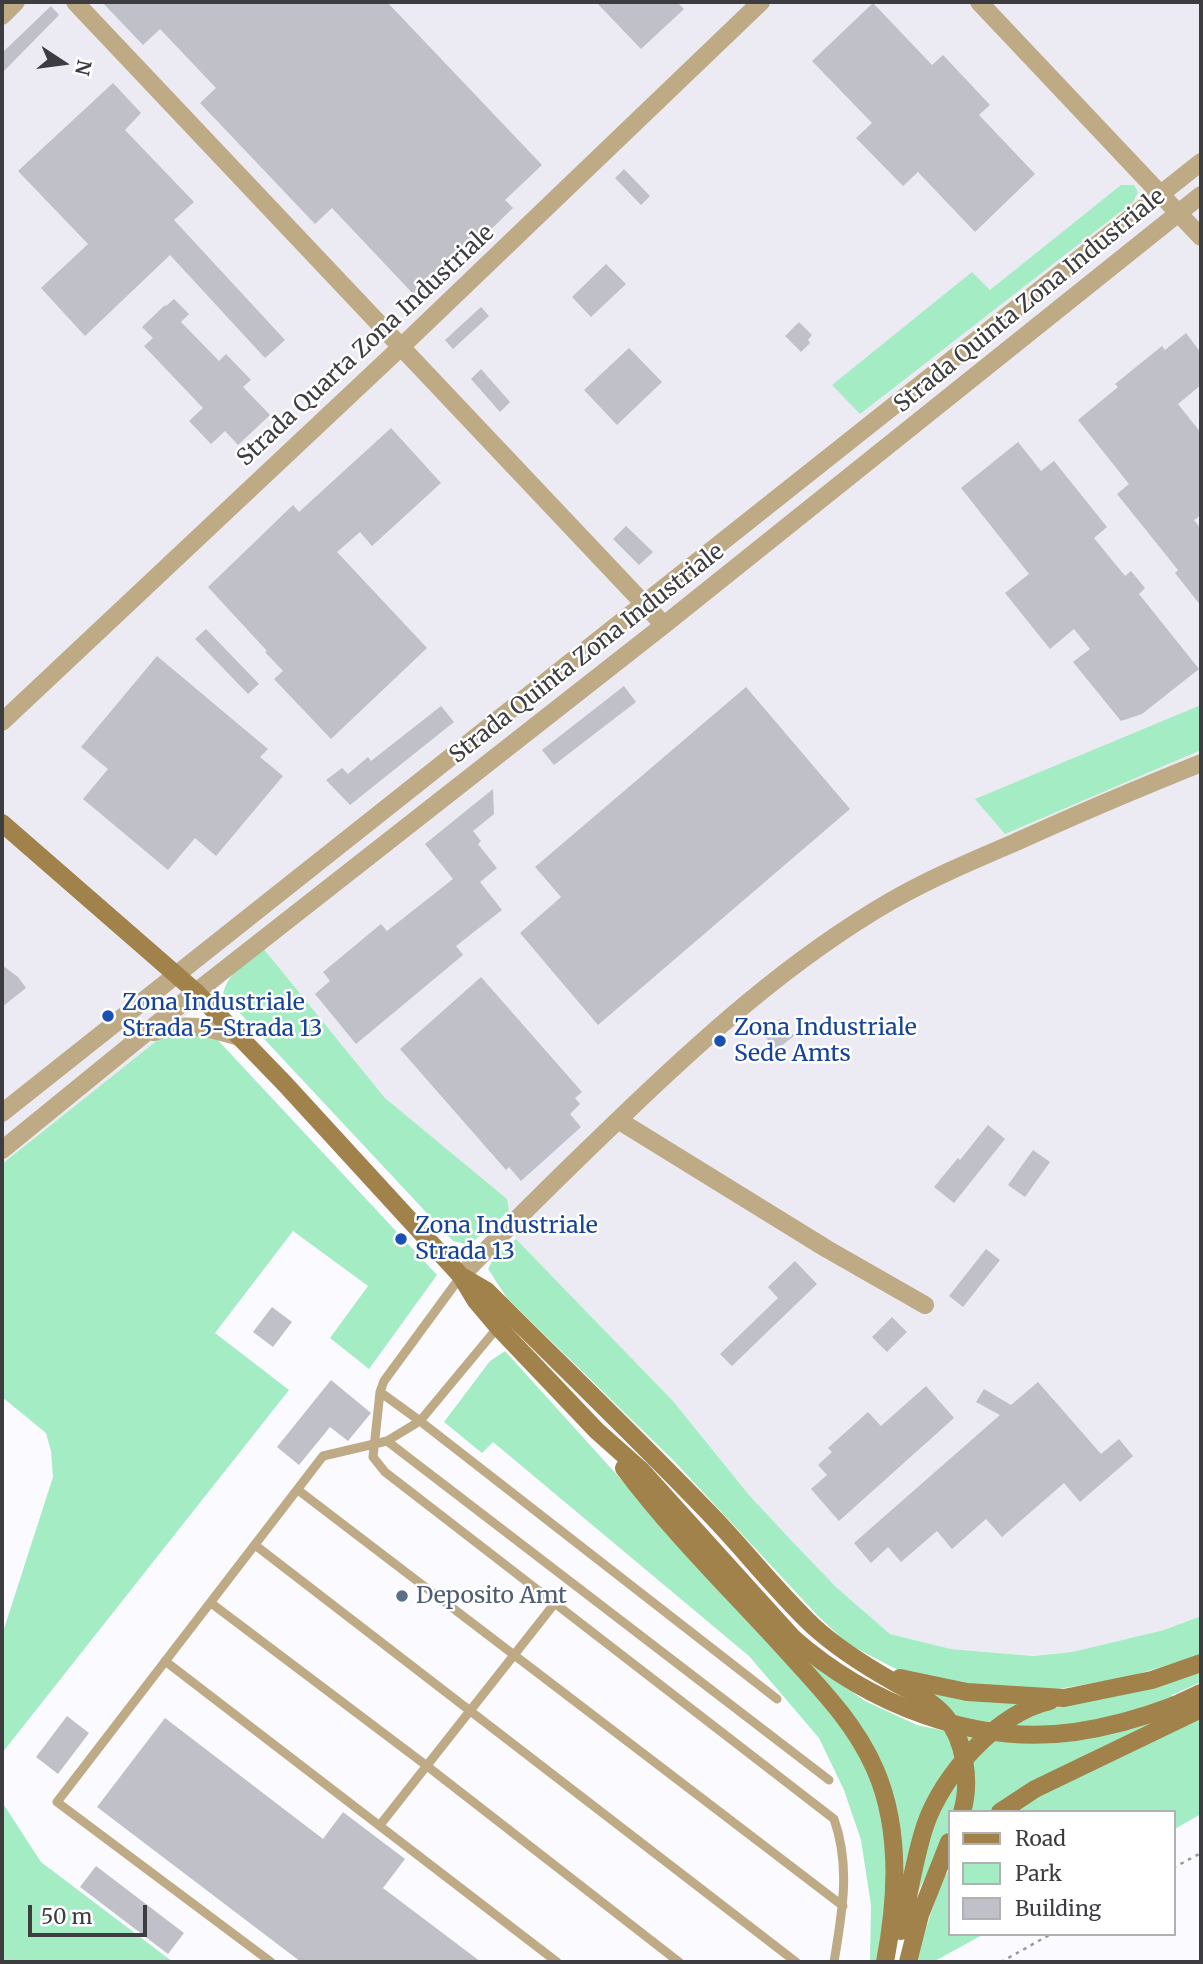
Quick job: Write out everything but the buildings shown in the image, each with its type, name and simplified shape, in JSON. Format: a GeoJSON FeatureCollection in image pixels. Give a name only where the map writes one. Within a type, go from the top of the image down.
{"type":"FeatureCollection","features":[{"type":"Feature","properties":{"kind":"main road"},"geometry":{"type":"LineString","coordinates":[[2,823],[197,992],[461,1276],[476,1301],[498,1327],[597,1431],[642,1471],[793,1638],[831,1667],[883,1698],[941,1721],[991,1731],[1040,1734],[1073,1732],[1142,1717],[1201,1693]]}},
{"type":"Feature","properties":{"kind":"main road"},"geometry":{"type":"LineString","coordinates":[[461,1276],[487,1291],[709,1513],[813,1626],[870,1668],[930,1702],[945,1716],[954,1732],[964,1763],[967,1781],[962,1810]]}},
{"type":"Feature","properties":{"kind":"main road"},"geometry":{"type":"LineString","coordinates":[[597,1431],[642,1490],[827,1696],[851,1726],[865,1750],[876,1772],[891,1831],[894,1901],[885,1962]]}},
{"type":"Feature","properties":{"kind":"main road"},"geometry":{"type":"LineString","coordinates":[[893,1962],[926,1823],[951,1777],[995,1729],[1017,1713],[1039,1704],[1152,1680],[1201,1662]]}},
{"type":"Feature","properties":{"kind":"main road"},"geometry":{"type":"LineString","coordinates":[[870,1668],[919,1683],[967,1692],[1064,1698]]}},
{"type":"Feature","properties":{"kind":"main road"},"geometry":{"type":"LineString","coordinates":[[1003,1810],[1035,1788],[1201,1709]]}},
{"type":"Feature","properties":{"kind":"main road"},"geometry":{"type":"LineString","coordinates":[[908,1962],[920,1915],[948,1845]]}},
{"type":"Feature","properties":{"kind":"main road"},"geometry":{"type":"LineString","coordinates":[[932,1885],[948,1863]]}},
{"type":"Feature","properties":{"kind":"street"},"geometry":{"type":"LineString","coordinates":[[2,16],[16,2]]}},
{"type":"Feature","properties":{"kind":"street"},"geometry":{"type":"LineString","coordinates":[[75,2],[664,625]]}},
{"type":"Feature","properties":{"kind":"street","name":"Strada Quarta Zona Industriale"},"geometry":{"type":"LineString","coordinates":[[2,722],[401,347],[761,2]]}},
{"type":"Feature","properties":{"kind":"street"},"geometry":{"type":"LineString","coordinates":[[979,2],[1201,237]]}},
{"type":"Feature","properties":{"kind":"street","name":"Strada Quinta Zona Industriale"},"geometry":{"type":"LineString","coordinates":[[2,1113],[176,972],[1201,162]]}},
{"type":"Feature","properties":{"kind":"street","name":"Strada Quinta Zona Industriale"},"geometry":{"type":"LineString","coordinates":[[2,1150],[1201,195]]}},
{"type":"Feature","properties":{"kind":"street"},"geometry":{"type":"LineString","coordinates":[[730,535],[748,558]]}},
{"type":"Feature","properties":{"kind":"street"},"geometry":{"type":"LineString","coordinates":[[461,1276],[660,1079],[755,996],[826,942],[935,877],[1122,794],[1201,763]]}},
{"type":"Feature","properties":{"kind":"street"},"geometry":{"type":"LineString","coordinates":[[145,1036],[180,1025],[209,1028],[239,1037]]}},
{"type":"Feature","properties":{"kind":"street"},"geometry":{"type":"LineString","coordinates":[[618,1120],[828,1249],[925,1305]]}},
{"type":"Feature","properties":{"kind":"lane"},"geometry":{"type":"LineString","coordinates":[[461,1276],[384,1381],[380,1392],[373,1457],[384,1472],[834,1819],[845,1876],[834,1962]]}},
{"type":"Feature","properties":{"kind":"lane"},"geometry":{"type":"LineString","coordinates":[[271,1962],[57,1802],[323,1456],[387,1441],[420,1421],[498,1327]]}},
{"type":"Feature","properties":{"kind":"lane"},"geometry":{"type":"LineString","coordinates":[[380,1392],[777,1699]]}},
{"type":"Feature","properties":{"kind":"lane"},"geometry":{"type":"LineString","coordinates":[[387,1441],[829,1780]]}},
{"type":"Feature","properties":{"kind":"lane"},"geometry":{"type":"LineString","coordinates":[[298,1490],[843,1906]]}},
{"type":"Feature","properties":{"kind":"lane"},"geometry":{"type":"LineString","coordinates":[[255,1545],[796,1962]]}},
{"type":"Feature","properties":{"kind":"lane"},"geometry":{"type":"LineString","coordinates":[[211,1602],[679,1962]]}},
{"type":"Feature","properties":{"kind":"lane"},"geometry":{"type":"LineString","coordinates":[[380,1825],[555,1603]]}},
{"type":"Feature","properties":{"kind":"lane"},"geometry":{"type":"LineString","coordinates":[[165,1661],[557,1962]]}},
{"type":"Feature","properties":{"kind":"path"},"geometry":{"type":"LineString","coordinates":[[1175,1867],[1201,1853]]}},
{"type":"Feature","properties":{"kind":"path"},"geometry":{"type":"LineString","coordinates":[[1001,1962],[1047,1936]]}},
{"type":"Feature","properties":{"kind":"shaded area"},"geometry":{"type":"Polygon","coordinates":[[[2,2],[1201,2],[1201,1616],[1164,1630],[1072,1652],[1033,1656],[951,1649],[890,1634],[836,1587],[791,1540],[749,1495],[673,1401],[516,1239],[506,1199],[385,1098],[263,948],[160,1038],[2,1164],[2,2]]]}},
{"type":"Feature","properties":{"kind":"green space"},"geometry":{"type":"Polygon","coordinates":[[[1121,185],[1134,185],[1138,192],[1133,202],[860,414],[832,385],[972,272],[990,290],[1121,185]]]}},
{"type":"Feature","properties":{"kind":"green space"},"geometry":{"type":"Polygon","coordinates":[[[1201,705],[1201,750],[1005,834],[975,799],[1201,705]]]}},
{"type":"Feature","properties":{"kind":"green space"},"geometry":{"type":"Polygon","coordinates":[[[263,948],[385,1098],[507,1199],[509,1211],[469,1245],[453,1241],[223,995],[233,975],[263,948]]]}},
{"type":"Feature","properties":{"kind":"green space"},"geometry":{"type":"Polygon","coordinates":[[[181,1033],[214,1036],[437,1275],[369,1369],[330,1338],[368,1286],[293,1231],[215,1333],[289,1390],[2,1753],[2,1635],[53,1477],[51,1451],[46,1433],[2,1397],[2,1164],[160,1038],[181,1033]]]}},
{"type":"Feature","properties":{"kind":"green space"},"geometry":{"type":"Polygon","coordinates":[[[516,1239],[673,1401],[749,1495],[791,1540],[836,1587],[890,1634],[951,1649],[1033,1656],[1072,1652],[1164,1630],[1201,1616],[1201,1655],[1128,1677],[1058,1689],[1012,1691],[918,1678],[848,1644],[818,1616],[675,1462],[507,1298],[488,1269],[494,1257],[516,1239]]]}},
{"type":"Feature","properties":{"kind":"green space"},"geometry":{"type":"Polygon","coordinates":[[[505,1351],[835,1716],[868,1767],[880,1808],[885,1843],[886,1903],[877,1962],[870,1962],[871,1905],[861,1840],[844,1790],[819,1738],[749,1656],[493,1442],[482,1453],[444,1422],[490,1361],[505,1351]]]}},
{"type":"Feature","properties":{"kind":"green space"},"geometry":{"type":"Polygon","coordinates":[[[801,1656],[865,1701],[917,1725],[950,1732],[958,1762],[900,1900],[891,1804],[801,1656]]]}},
{"type":"Feature","properties":{"kind":"green space"},"geometry":{"type":"Polygon","coordinates":[[[1201,1671],[1201,1682],[1172,1695],[1174,1716],[1027,1786],[994,1810],[967,1810],[969,1763],[1009,1722],[1030,1712],[1095,1700],[1201,1671]]]}},
{"type":"Feature","properties":{"kind":"green space"},"geometry":{"type":"Polygon","coordinates":[[[919,1688],[1029,1701],[967,1753],[919,1688]]]}},
{"type":"Feature","properties":{"kind":"green space"},"geometry":{"type":"Polygon","coordinates":[[[1201,1715],[1201,1814],[1175,1829],[1175,1810],[1013,1810],[1034,1794],[1201,1715]]]}},
{"type":"Feature","properties":{"kind":"green space"},"geometry":{"type":"Polygon","coordinates":[[[961,1773],[957,1810],[948,1810],[948,1832],[912,1904],[929,1827],[961,1773]]]}},
{"type":"Feature","properties":{"kind":"green space"},"geometry":{"type":"Polygon","coordinates":[[[2,1802],[41,1862],[173,1962],[2,1962],[2,1802]]]}},
{"type":"Feature","properties":{"kind":"green space"},"geometry":{"type":"Polygon","coordinates":[[[948,1872],[948,1936],[980,1936],[933,1962],[915,1962],[941,1882],[948,1872]]]}},
{"type":"Feature","properties":{"kind":"place","name":"Zona Industriale Strada 5-Strada 13"},"geometry":{"type":"Point","coordinates":[108,1016]}},
{"type":"Feature","properties":{"kind":"place","name":"Zona Industriale Sede Amts"},"geometry":{"type":"Point","coordinates":[720,1041]}},
{"type":"Feature","properties":{"kind":"place","name":"Zona Industriale Strada 13"},"geometry":{"type":"Point","coordinates":[401,1239]}},
{"type":"Feature","properties":{"kind":"place","name":"Deposito Amt"},"geometry":{"type":"Point","coordinates":[402,1596]}}]}
